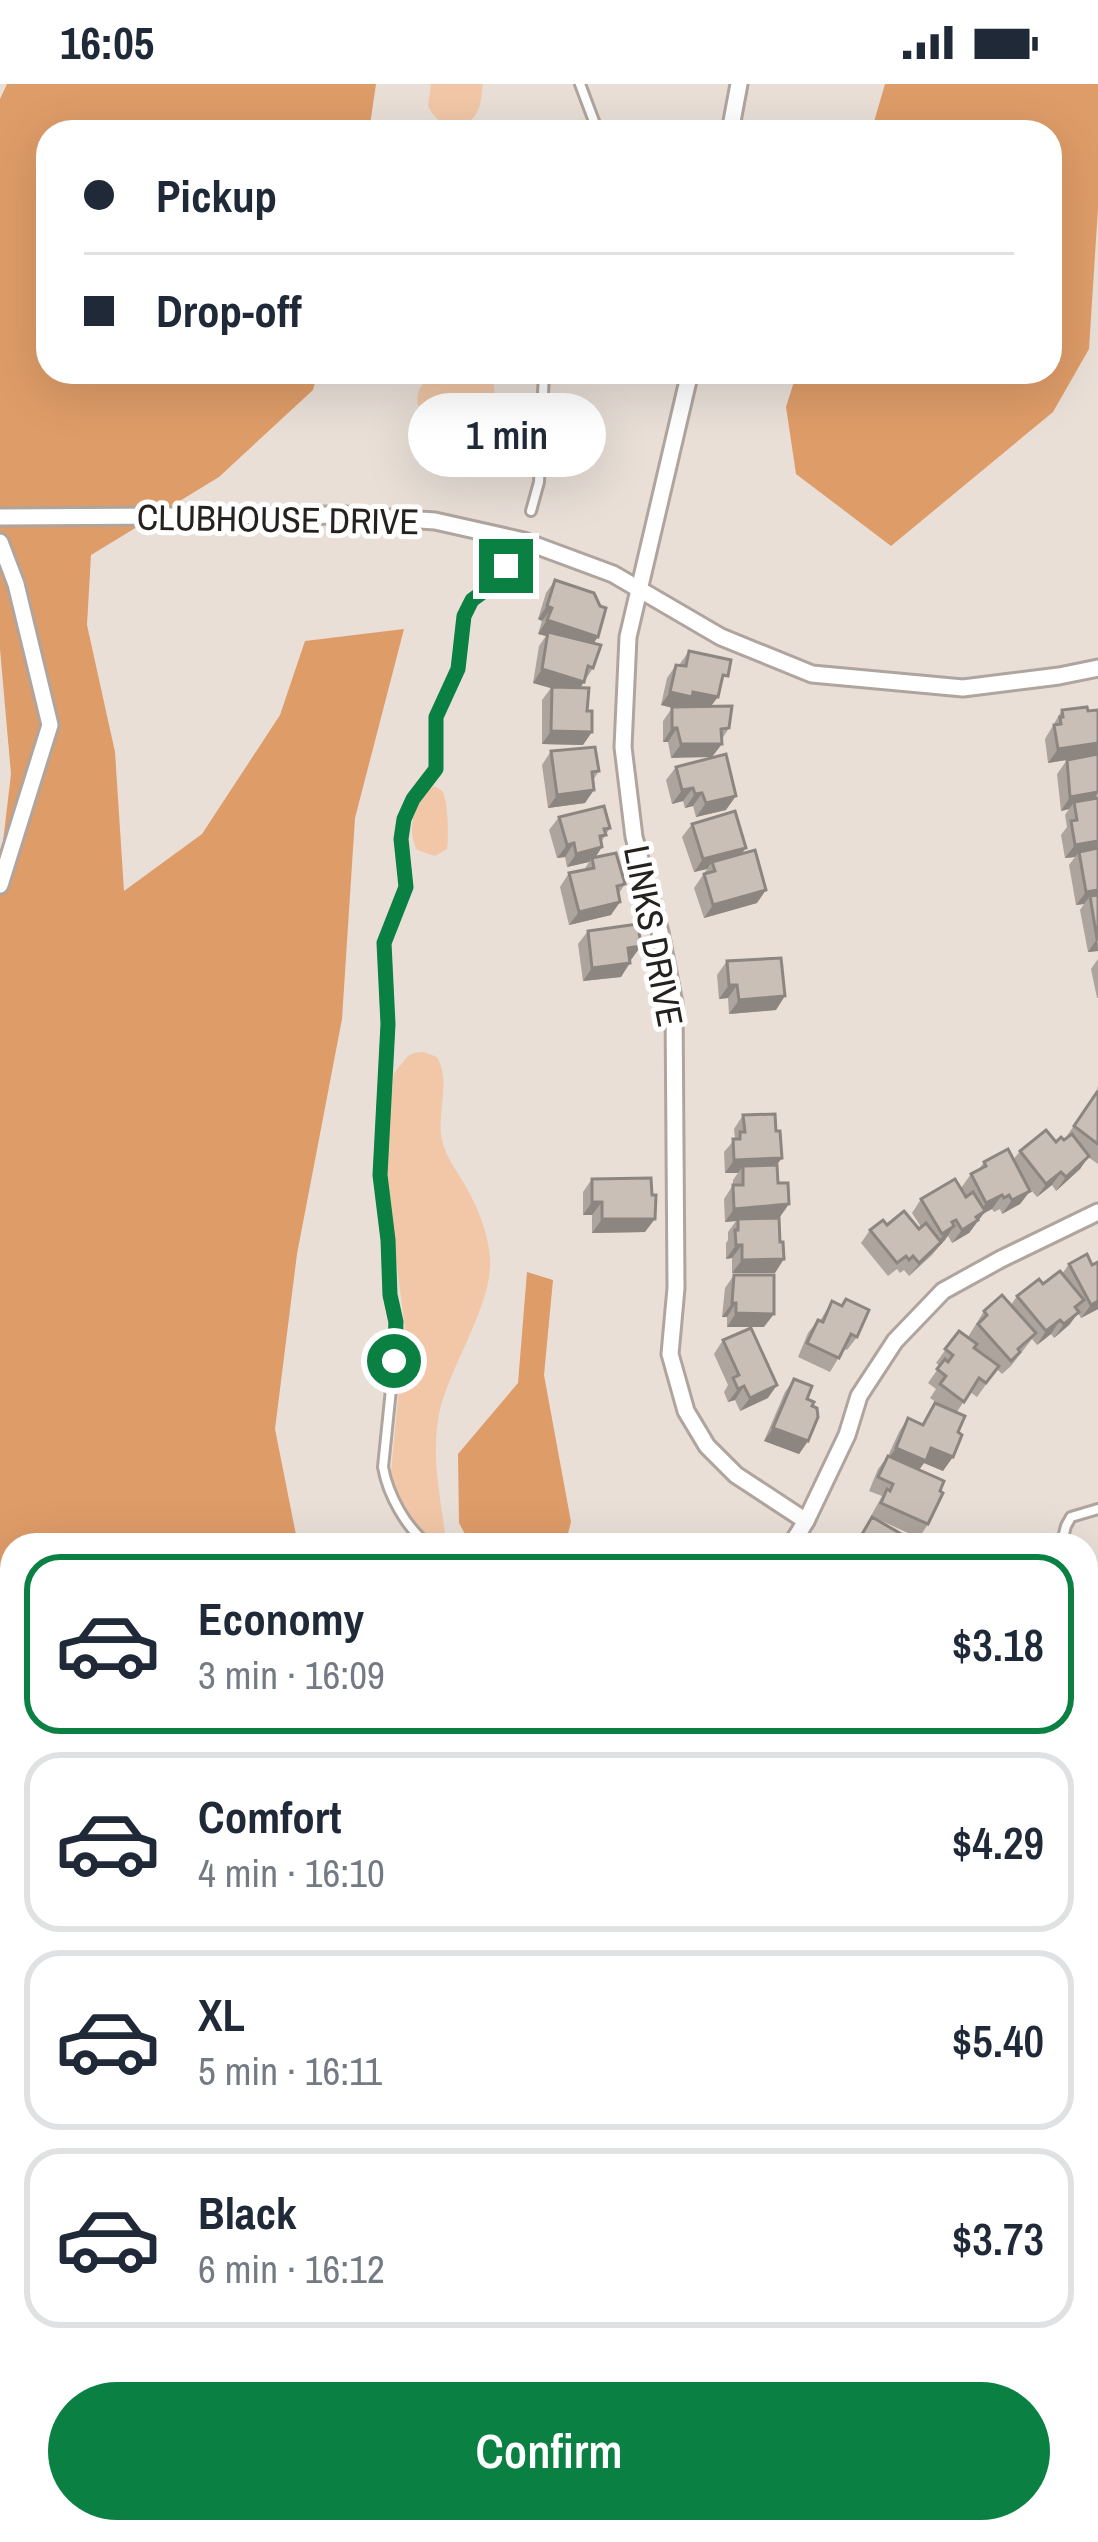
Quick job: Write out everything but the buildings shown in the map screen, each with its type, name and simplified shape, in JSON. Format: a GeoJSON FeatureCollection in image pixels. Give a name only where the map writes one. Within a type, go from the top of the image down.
{"type":"FeatureCollection","features":[{"type":"Feature","properties":{"kind":"street"},"geometry":{"type":"LineString","coordinates":[[732,120],[739,84]]}},
{"type":"Feature","properties":{"kind":"street","name":"LINKS DRIVE"},"geometry":{"type":"LineString","coordinates":[[687,384],[628,637],[623,747],[634,837],[674,1003],[676,1288],[670,1354],[686,1411],[707,1446],[736,1474],[806,1521]]}},
{"type":"Feature","properties":{"kind":"street","name":"CLUBHOUSE DRIVE"},"geometry":{"type":"LineString","coordinates":[[0,517],[344,515],[435,521],[524,541],[613,574],[721,638],[812,674],[963,688],[1098,668]]}},
{"type":"Feature","properties":{"kind":"street"},"geometry":{"type":"LineString","coordinates":[[0,542],[16,584],[50,724],[0,885]]}},
{"type":"Feature","properties":{"kind":"street"},"geometry":{"type":"LineString","coordinates":[[798,1533],[847,1435],[859,1396],[895,1341],[943,1291],[1098,1212]]}},
{"type":"Feature","properties":{"kind":"street"},"geometry":{"type":"LineString","coordinates":[[0,2470],[0,2507]]}},
{"type":"Feature","properties":{"kind":"lane"},"geometry":{"type":"LineString","coordinates":[[580,84],[594,120]]}},
{"type":"Feature","properties":{"kind":"lane"},"geometry":{"type":"LineString","coordinates":[[531,512],[539,482],[543,384]]}},
{"type":"Feature","properties":{"kind":"lane"},"geometry":{"type":"LineString","coordinates":[[417,1533],[389,1488],[383,1467],[397,1331],[380,1185],[388,1024],[384,943],[406,887],[404,819],[436,769],[436,717],[458,669],[464,616],[472,600],[498,581],[506,566]]}},
{"type":"Feature","properties":{"kind":"lane"},"geometry":{"type":"LineString","coordinates":[[1065,1533],[1071,1517],[1098,1509]]}},
{"type":"Feature","properties":{"kind":"shaded area"},"geometry":{"type":"Polygon","coordinates":[[[7,84],[376,84],[371,120],[36,120],[36,384],[315,384],[219,477],[91,555],[87,625],[115,752],[124,891],[202,834],[280,715],[305,641],[404,629],[355,818],[342,1019],[297,1254],[275,1429],[296,1533],[0,1533],[0,867],[11,774],[0,649],[0,99],[7,84]]]}},
{"type":"Feature","properties":{"kind":"shaded area"},"geometry":{"type":"Polygon","coordinates":[[[431,84],[483,84],[471,120],[440,120],[428,106],[431,84]]]}},
{"type":"Feature","properties":{"kind":"shaded area"},"geometry":{"type":"Polygon","coordinates":[[[885,84],[1098,84],[1098,208],[1089,349],[1053,412],[891,546],[796,474],[786,407],[793,384],[1062,384],[1062,120],[874,120],[885,84]]]}},
{"type":"Feature","properties":{"kind":"shaded area"},"geometry":{"type":"Polygon","coordinates":[[[493,384],[493,410],[481,437],[474,443],[460,440],[450,426],[426,415],[418,405],[422,385],[493,384]]]}},
{"type":"Feature","properties":{"kind":"shaded area"},"geometry":{"type":"Polygon","coordinates":[[[434,786],[444,795],[448,829],[447,849],[435,856],[417,850],[412,833],[417,806],[434,786]]]}},
{"type":"Feature","properties":{"kind":"shaded area"},"geometry":{"type":"Polygon","coordinates":[[[423,1052],[437,1057],[443,1079],[441,1136],[478,1212],[490,1257],[485,1294],[439,1414],[436,1460],[445,1533],[422,1533],[397,1495],[391,1472],[405,1328],[388,1198],[386,1140],[394,1073],[408,1056],[423,1052]]]}},
{"type":"Feature","properties":{"kind":"shaded area"},"geometry":{"type":"Polygon","coordinates":[[[527,1272],[553,1280],[544,1375],[571,1522],[568,1533],[464,1533],[459,1523],[458,1454],[518,1383],[527,1272]]]}},
{"type":"Feature","properties":{"kind":"route"},"geometry":{"type":"LineString","coordinates":[[394,1361],[396,1322],[380,1175],[388,1024],[384,943],[406,887],[404,819],[436,769],[436,717],[458,669],[464,616],[472,600],[498,581],[506,566]]}}]}
